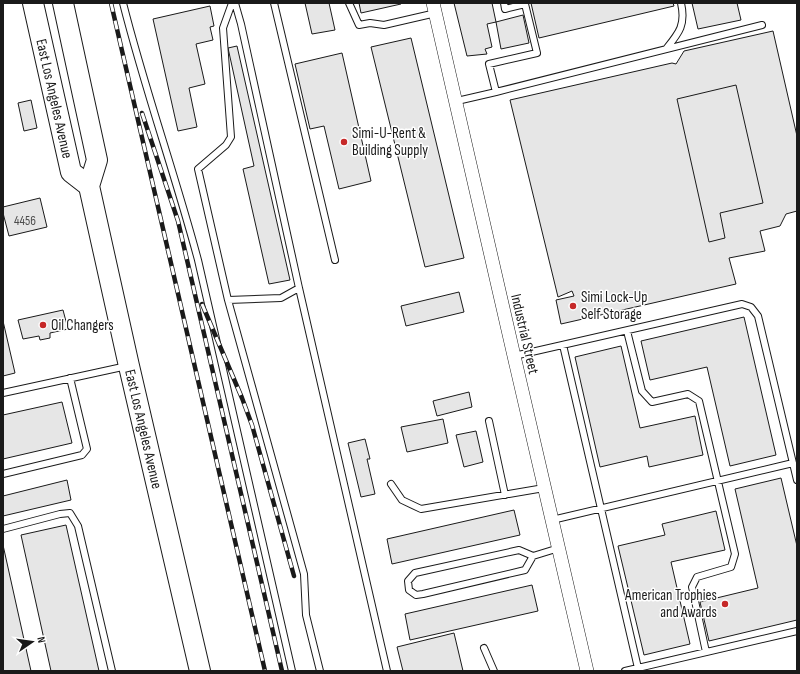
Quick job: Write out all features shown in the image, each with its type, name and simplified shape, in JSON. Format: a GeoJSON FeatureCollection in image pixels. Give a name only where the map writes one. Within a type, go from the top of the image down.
{"type":"FeatureCollection","features":[{"type":"Feature","properties":{"kind":"main road","name":"East Los Angeles Avenue"},"geometry":{"type":"LineString","coordinates":[[33,3],[71,172],[89,186]]}},
{"type":"Feature","properties":{"kind":"main road","name":"East Los Angeles Avenue"},"geometry":{"type":"LineString","coordinates":[[63,3],[97,160],[89,186],[200,671]]}},
{"type":"Feature","properties":{"kind":"street","name":"Industrial Street"},"geometry":{"type":"LineString","coordinates":[[435,8],[587,671]]}},
{"type":"Feature","properties":{"kind":"lane"},"geometry":{"type":"LineString","coordinates":[[123,3],[135,48],[183,203],[198,260],[292,671]]}},
{"type":"Feature","properties":{"kind":"lane"},"geometry":{"type":"LineString","coordinates":[[234,3],[241,24],[299,288],[387,671]]}},
{"type":"Feature","properties":{"kind":"lane"},"geometry":{"type":"LineString","coordinates":[[234,3],[223,28],[231,137],[226,145],[198,169],[228,300],[304,574],[306,615],[320,671]]}},
{"type":"Feature","properties":{"kind":"lane"},"geometry":{"type":"LineString","coordinates":[[274,3],[335,260]]}},
{"type":"Feature","properties":{"kind":"lane"},"geometry":{"type":"LineString","coordinates":[[349,3],[359,25],[370,23],[384,25],[435,8]]}},
{"type":"Feature","properties":{"kind":"lane"},"geometry":{"type":"LineString","coordinates":[[496,92],[489,64],[537,52],[525,4],[505,9],[504,3]]}},
{"type":"Feature","properties":{"kind":"lane"},"geometry":{"type":"LineString","coordinates":[[666,49],[679,33],[683,12],[681,3]]}},
{"type":"Feature","properties":{"kind":"lane"},"geometry":{"type":"LineString","coordinates":[[457,101],[762,24]]}},
{"type":"Feature","properties":{"kind":"lane"},"geometry":{"type":"LineString","coordinates":[[228,300],[281,298],[299,288]]}},
{"type":"Feature","properties":{"kind":"lane"},"geometry":{"type":"LineString","coordinates":[[514,356],[742,304],[751,307],[758,316],[797,480]]}},
{"type":"Feature","properties":{"kind":"lane"},"geometry":{"type":"LineString","coordinates":[[627,331],[642,391],[652,402],[688,394],[699,401],[735,554],[731,567],[698,577],[692,587],[706,652]]}},
{"type":"Feature","properties":{"kind":"lane"},"geometry":{"type":"LineString","coordinates":[[563,345],[638,668]]}},
{"type":"Feature","properties":{"kind":"lane"},"geometry":{"type":"LineString","coordinates":[[3,393],[129,366]]}},
{"type":"Feature","properties":{"kind":"lane"},"geometry":{"type":"LineString","coordinates":[[3,474],[82,455],[87,449],[70,378]]}},
{"type":"Feature","properties":{"kind":"lane"},"geometry":{"type":"LineString","coordinates":[[489,421],[504,495]]}},
{"type":"Feature","properties":{"kind":"lane"},"geometry":{"type":"LineString","coordinates":[[552,520],[793,463]]}},
{"type":"Feature","properties":{"kind":"lane"},"geometry":{"type":"LineString","coordinates":[[391,484],[402,500],[421,509],[544,488]]}},
{"type":"Feature","properties":{"kind":"lane"},"geometry":{"type":"LineString","coordinates":[[3,529],[60,514],[70,514],[78,526],[112,671]]}},
{"type":"Feature","properties":{"kind":"lane"},"geometry":{"type":"LineString","coordinates":[[532,556],[525,570],[423,594],[416,595],[409,590],[408,581],[415,573],[520,550],[532,556],[559,548]]}},
{"type":"Feature","properties":{"kind":"lane"},"geometry":{"type":"LineString","coordinates":[[625,671],[797,631]]}},
{"type":"Feature","properties":{"kind":"lane"},"geometry":{"type":"LineString","coordinates":[[484,648],[494,671]]}},
{"type":"Feature","properties":{"kind":"building"},"geometry":{"type":"Polygon","coordinates":[[[305,3],[329,3],[335,30],[312,34],[305,3]]]}},
{"type":"Feature","properties":{"kind":"building"},"geometry":{"type":"Polygon","coordinates":[[[359,3],[401,3],[401,4],[361,13],[359,3]]]}},
{"type":"Feature","properties":{"kind":"building"},"geometry":{"type":"Polygon","coordinates":[[[454,3],[492,3],[496,22],[487,24],[492,47],[485,49],[487,54],[467,56],[454,3]]]}},
{"type":"Feature","properties":{"kind":"building"},"geometry":{"type":"Polygon","coordinates":[[[531,3],[673,3],[674,6],[539,38],[531,3]]]}},
{"type":"Feature","properties":{"kind":"building"},"geometry":{"type":"Polygon","coordinates":[[[692,3],[737,3],[741,20],[698,29],[692,3]]]}},
{"type":"Feature","properties":{"kind":"building"},"geometry":{"type":"Polygon","coordinates":[[[210,6],[214,26],[210,27],[213,40],[196,44],[205,84],[189,88],[197,127],[178,131],[153,19],[210,6]]]}},
{"type":"Feature","properties":{"kind":"building"},"geometry":{"type":"Polygon","coordinates":[[[523,15],[529,43],[501,49],[496,22],[523,15]]]}},
{"type":"Feature","properties":{"kind":"building"},"geometry":{"type":"Polygon","coordinates":[[[773,31],[797,136],[797,211],[786,214],[780,226],[760,231],[765,251],[729,258],[736,284],[561,324],[556,300],[574,296],[572,291],[558,297],[510,100],[672,63],[676,64],[684,51],[773,31]]]}},
{"type":"Feature","properties":{"kind":"building"},"geometry":{"type":"Polygon","coordinates":[[[411,38],[464,258],[425,267],[371,47],[411,38]]]}},
{"type":"Feature","properties":{"kind":"building"},"geometry":{"type":"Polygon","coordinates":[[[237,46],[290,280],[269,284],[243,169],[254,166],[228,48],[237,46]]]}},
{"type":"Feature","properties":{"kind":"building"},"geometry":{"type":"Polygon","coordinates":[[[342,53],[371,181],[339,189],[324,126],[310,129],[295,64],[342,53]]]}},
{"type":"Feature","properties":{"kind":"building"},"geometry":{"type":"Polygon","coordinates":[[[736,85],[763,203],[720,213],[725,238],[709,242],[677,99],[736,85]]]}},
{"type":"Feature","properties":{"kind":"building"},"geometry":{"type":"Polygon","coordinates":[[[31,100],[37,128],[24,131],[18,103],[31,100]]]}},
{"type":"Feature","properties":{"kind":"building"},"geometry":{"type":"Polygon","coordinates":[[[40,198],[47,227],[9,236],[3,213],[3,207],[40,198]]]}},
{"type":"Feature","properties":{"kind":"building"},"geometry":{"type":"Polygon","coordinates":[[[459,292],[464,312],[406,326],[401,306],[459,292]]]}},
{"type":"Feature","properties":{"kind":"building","name":"Oil Changers"},"geometry":{"type":"Polygon","coordinates":[[[63,310],[68,329],[50,333],[50,338],[40,340],[39,336],[23,339],[18,320],[63,310]]]}},
{"type":"Feature","properties":{"kind":"building"},"geometry":{"type":"Polygon","coordinates":[[[744,317],[776,455],[730,466],[707,367],[650,380],[641,341],[744,317]]]}},
{"type":"Feature","properties":{"kind":"building"},"geometry":{"type":"Polygon","coordinates":[[[3,321],[15,373],[3,376],[3,321]]]}},
{"type":"Feature","properties":{"kind":"building"},"geometry":{"type":"Polygon","coordinates":[[[621,346],[640,428],[695,416],[703,455],[649,467],[647,456],[600,467],[575,357],[621,346]]]}},
{"type":"Feature","properties":{"kind":"building"},"geometry":{"type":"Polygon","coordinates":[[[469,392],[472,407],[437,416],[433,401],[469,392]]]}},
{"type":"Feature","properties":{"kind":"building"},"geometry":{"type":"Polygon","coordinates":[[[62,402],[72,443],[3,459],[3,415],[62,402]]]}},
{"type":"Feature","properties":{"kind":"building"},"geometry":{"type":"Polygon","coordinates":[[[443,419],[448,443],[407,452],[401,427],[443,419]]]}},
{"type":"Feature","properties":{"kind":"building"},"geometry":{"type":"Polygon","coordinates":[[[476,431],[483,462],[464,467],[456,435],[476,431]]]}},
{"type":"Feature","properties":{"kind":"building"},"geometry":{"type":"Polygon","coordinates":[[[365,439],[370,459],[367,459],[375,494],[361,497],[348,443],[365,439]]]}},
{"type":"Feature","properties":{"kind":"building"},"geometry":{"type":"Polygon","coordinates":[[[781,478],[797,546],[797,620],[709,641],[700,602],[758,588],[735,489],[781,478]]]}},
{"type":"Feature","properties":{"kind":"building"},"geometry":{"type":"Polygon","coordinates":[[[67,480],[71,500],[3,516],[3,496],[67,480]]]}},
{"type":"Feature","properties":{"kind":"building"},"geometry":{"type":"Polygon","coordinates":[[[514,510],[520,535],[392,564],[387,539],[514,510]]]}},
{"type":"Feature","properties":{"kind":"building"},"geometry":{"type":"Polygon","coordinates":[[[716,511],[725,550],[671,562],[690,644],[644,655],[618,546],[665,535],[662,524],[716,511]]]}},
{"type":"Feature","properties":{"kind":"building"},"geometry":{"type":"Polygon","coordinates":[[[66,525],[99,671],[51,671],[21,535],[66,525]]]}},
{"type":"Feature","properties":{"kind":"building"},"geometry":{"type":"Polygon","coordinates":[[[3,545],[31,671],[3,671],[3,545]]]}},
{"type":"Feature","properties":{"kind":"building"},"geometry":{"type":"Polygon","coordinates":[[[532,585],[538,611],[410,640],[405,614],[532,585]]]}},
{"type":"Feature","properties":{"kind":"building"},"geometry":{"type":"Polygon","coordinates":[[[454,633],[463,671],[403,671],[397,647],[454,633]]]}},
{"type":"Feature","properties":{"kind":"railway"},"geometry":{"type":"LineString","coordinates":[[111,3],[265,671]]}},
{"type":"Feature","properties":{"kind":"railway"},"geometry":{"type":"LineString","coordinates":[[142,113],[178,221],[282,671]]}},
{"type":"Feature","properties":{"kind":"railway"},"geometry":{"type":"LineString","coordinates":[[202,304],[252,425],[294,576]]}},
{"type":"Feature","properties":{"kind":"place","name":"Simi-U-Rent & Building Supply"},"geometry":{"type":"Point","coordinates":[344,142]}},
{"type":"Feature","properties":{"kind":"place","name":"Simi Lock-Up Self Storage"},"geometry":{"type":"Point","coordinates":[573,306]}},
{"type":"Feature","properties":{"kind":"place","name":"Oil Changers"},"geometry":{"type":"Point","coordinates":[43,325]}},
{"type":"Feature","properties":{"kind":"place","name":"American Trophies and Awards"},"geometry":{"type":"Point","coordinates":[725,604]}}]}
